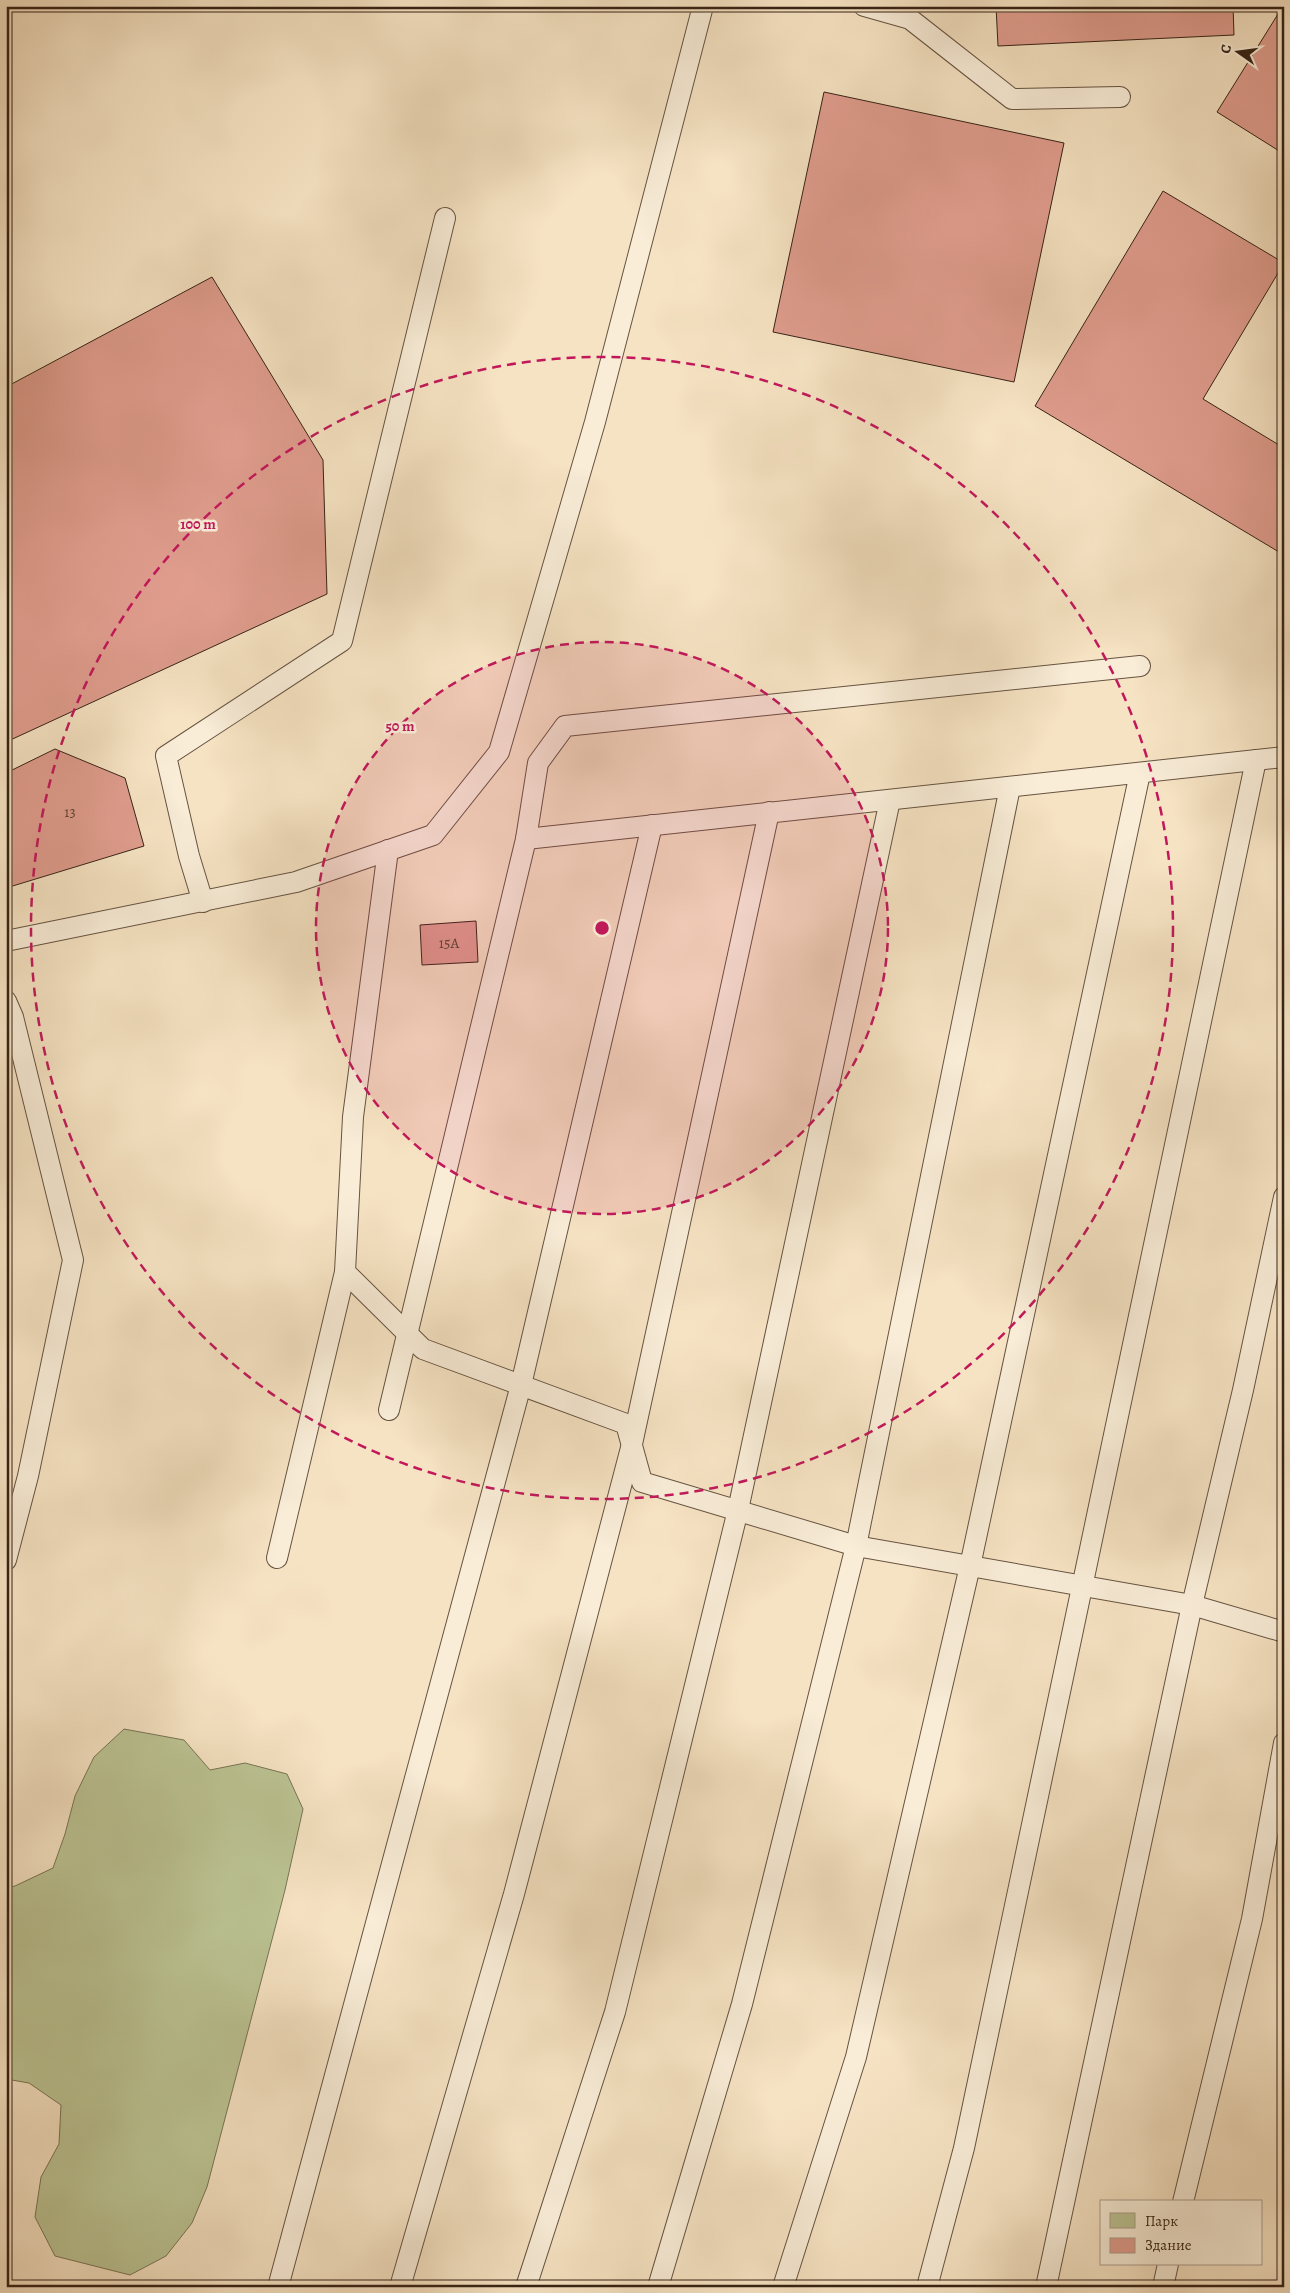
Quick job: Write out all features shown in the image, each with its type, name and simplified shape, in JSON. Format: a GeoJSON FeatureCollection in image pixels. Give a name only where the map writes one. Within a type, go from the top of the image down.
{"type":"FeatureCollection","features":[{"type":"Feature","properties":{"kind":"lane"},"geometry":{"type":"LineString","coordinates":[[6,941],[296,882],[433,835],[500,752],[595,422],[703,6]]}},
{"type":"Feature","properties":{"kind":"lane"},"geometry":{"type":"LineString","coordinates":[[864,6],[912,13],[1012,99],[1120,97]]}},
{"type":"Feature","properties":{"kind":"lane"},"geometry":{"type":"LineString","coordinates":[[203,902],[189,856],[166,756],[342,641],[444,218]]}},
{"type":"Feature","properties":{"kind":"lane"},"geometry":{"type":"LineString","coordinates":[[389,1410],[526,839],[538,763],[565,726],[1140,666]]}},
{"type":"Feature","properties":{"kind":"lane"},"geometry":{"type":"LineString","coordinates":[[526,839],[1284,757]]}},
{"type":"Feature","properties":{"kind":"lane"},"geometry":{"type":"LineString","coordinates":[[927,2287],[964,2148],[1256,760]]}},
{"type":"Feature","properties":{"kind":"lane"},"geometry":{"type":"LineString","coordinates":[[783,2287],[856,2057],[970,1566],[1140,773]]}},
{"type":"Feature","properties":{"kind":"lane"},"geometry":{"type":"LineString","coordinates":[[658,2287],[742,2004],[856,1546],[1010,787]]}},
{"type":"Feature","properties":{"kind":"lane"},"geometry":{"type":"LineString","coordinates":[[526,2287],[615,2012],[738,1510],[890,800]]}},
{"type":"Feature","properties":{"kind":"lane"},"geometry":{"type":"LineString","coordinates":[[400,2287],[514,1894],[632,1444],[769,812]]}},
{"type":"Feature","properties":{"kind":"lane"},"geometry":{"type":"LineString","coordinates":[[278,2287],[521,1385],[652,825]]}},
{"type":"Feature","properties":{"kind":"lane"},"geometry":{"type":"LineString","coordinates":[[278,1558],[345,1272],[353,1117],[388,850]]}},
{"type":"Feature","properties":{"kind":"lane"},"geometry":{"type":"LineString","coordinates":[[6,1001],[13,1017],[73,1260],[28,1476],[6,1560]]}},
{"type":"Feature","properties":{"kind":"lane"},"geometry":{"type":"LineString","coordinates":[[1046,2287],[1192,1605],[1243,1390],[1284,1198]]}},
{"type":"Feature","properties":{"kind":"lane"},"geometry":{"type":"LineString","coordinates":[[345,1272],[423,1349],[626,1424],[642,1482],[856,1546],[1192,1605],[1284,1632]]}},
{"type":"Feature","properties":{"kind":"lane"},"geometry":{"type":"LineString","coordinates":[[1183,2200],[1252,1919],[1284,1743]]}},
{"type":"Feature","properties":{"kind":"lane"},"geometry":{"type":"LineString","coordinates":[[1162,2287],[1167,2266]]}},
{"type":"Feature","properties":{"kind":"green space"},"geometry":{"type":"Polygon","coordinates":[[[124,1729],[184,1740],[210,1770],[245,1763],[287,1774],[303,1809],[285,1890],[207,2187],[192,2223],[166,2256],[130,2275],[55,2256],[35,2217],[41,2177],[59,2144],[61,2105],[29,2083],[6,2079],[6,1888],[15,1886],[53,1868],[65,1834],[75,1796],[94,1757],[124,1729]]]}},
{"type":"Feature","properties":{"kind":"building"},"geometry":{"type":"Polygon","coordinates":[[[996,6],[1233,6],[1234,35],[998,46],[996,6]]]}},
{"type":"Feature","properties":{"kind":"building"},"geometry":{"type":"Polygon","coordinates":[[[1284,6],[1284,154],[1217,112],[1284,6]]]}},
{"type":"Feature","properties":{"kind":"building"},"geometry":{"type":"Polygon","coordinates":[[[824,92],[1064,143],[1014,382],[773,332],[824,92]]]}},
{"type":"Feature","properties":{"kind":"building"},"geometry":{"type":"Polygon","coordinates":[[[1163,191],[1284,263],[1203,399],[1284,448],[1284,555],[1035,406],[1163,191]]]}},
{"type":"Feature","properties":{"kind":"building"},"geometry":{"type":"Polygon","coordinates":[[[212,277],[323,460],[327,594],[6,742],[6,387],[212,277]]]}},
{"type":"Feature","properties":{"kind":"building"},"geometry":{"type":"Polygon","coordinates":[[[55,749],[125,778],[144,846],[6,888],[6,773],[55,749]]]}},
{"type":"Feature","properties":{"kind":"building"},"geometry":{"type":"Polygon","coordinates":[[[476,921],[478,962],[422,965],[420,925],[476,921]]]}}]}
